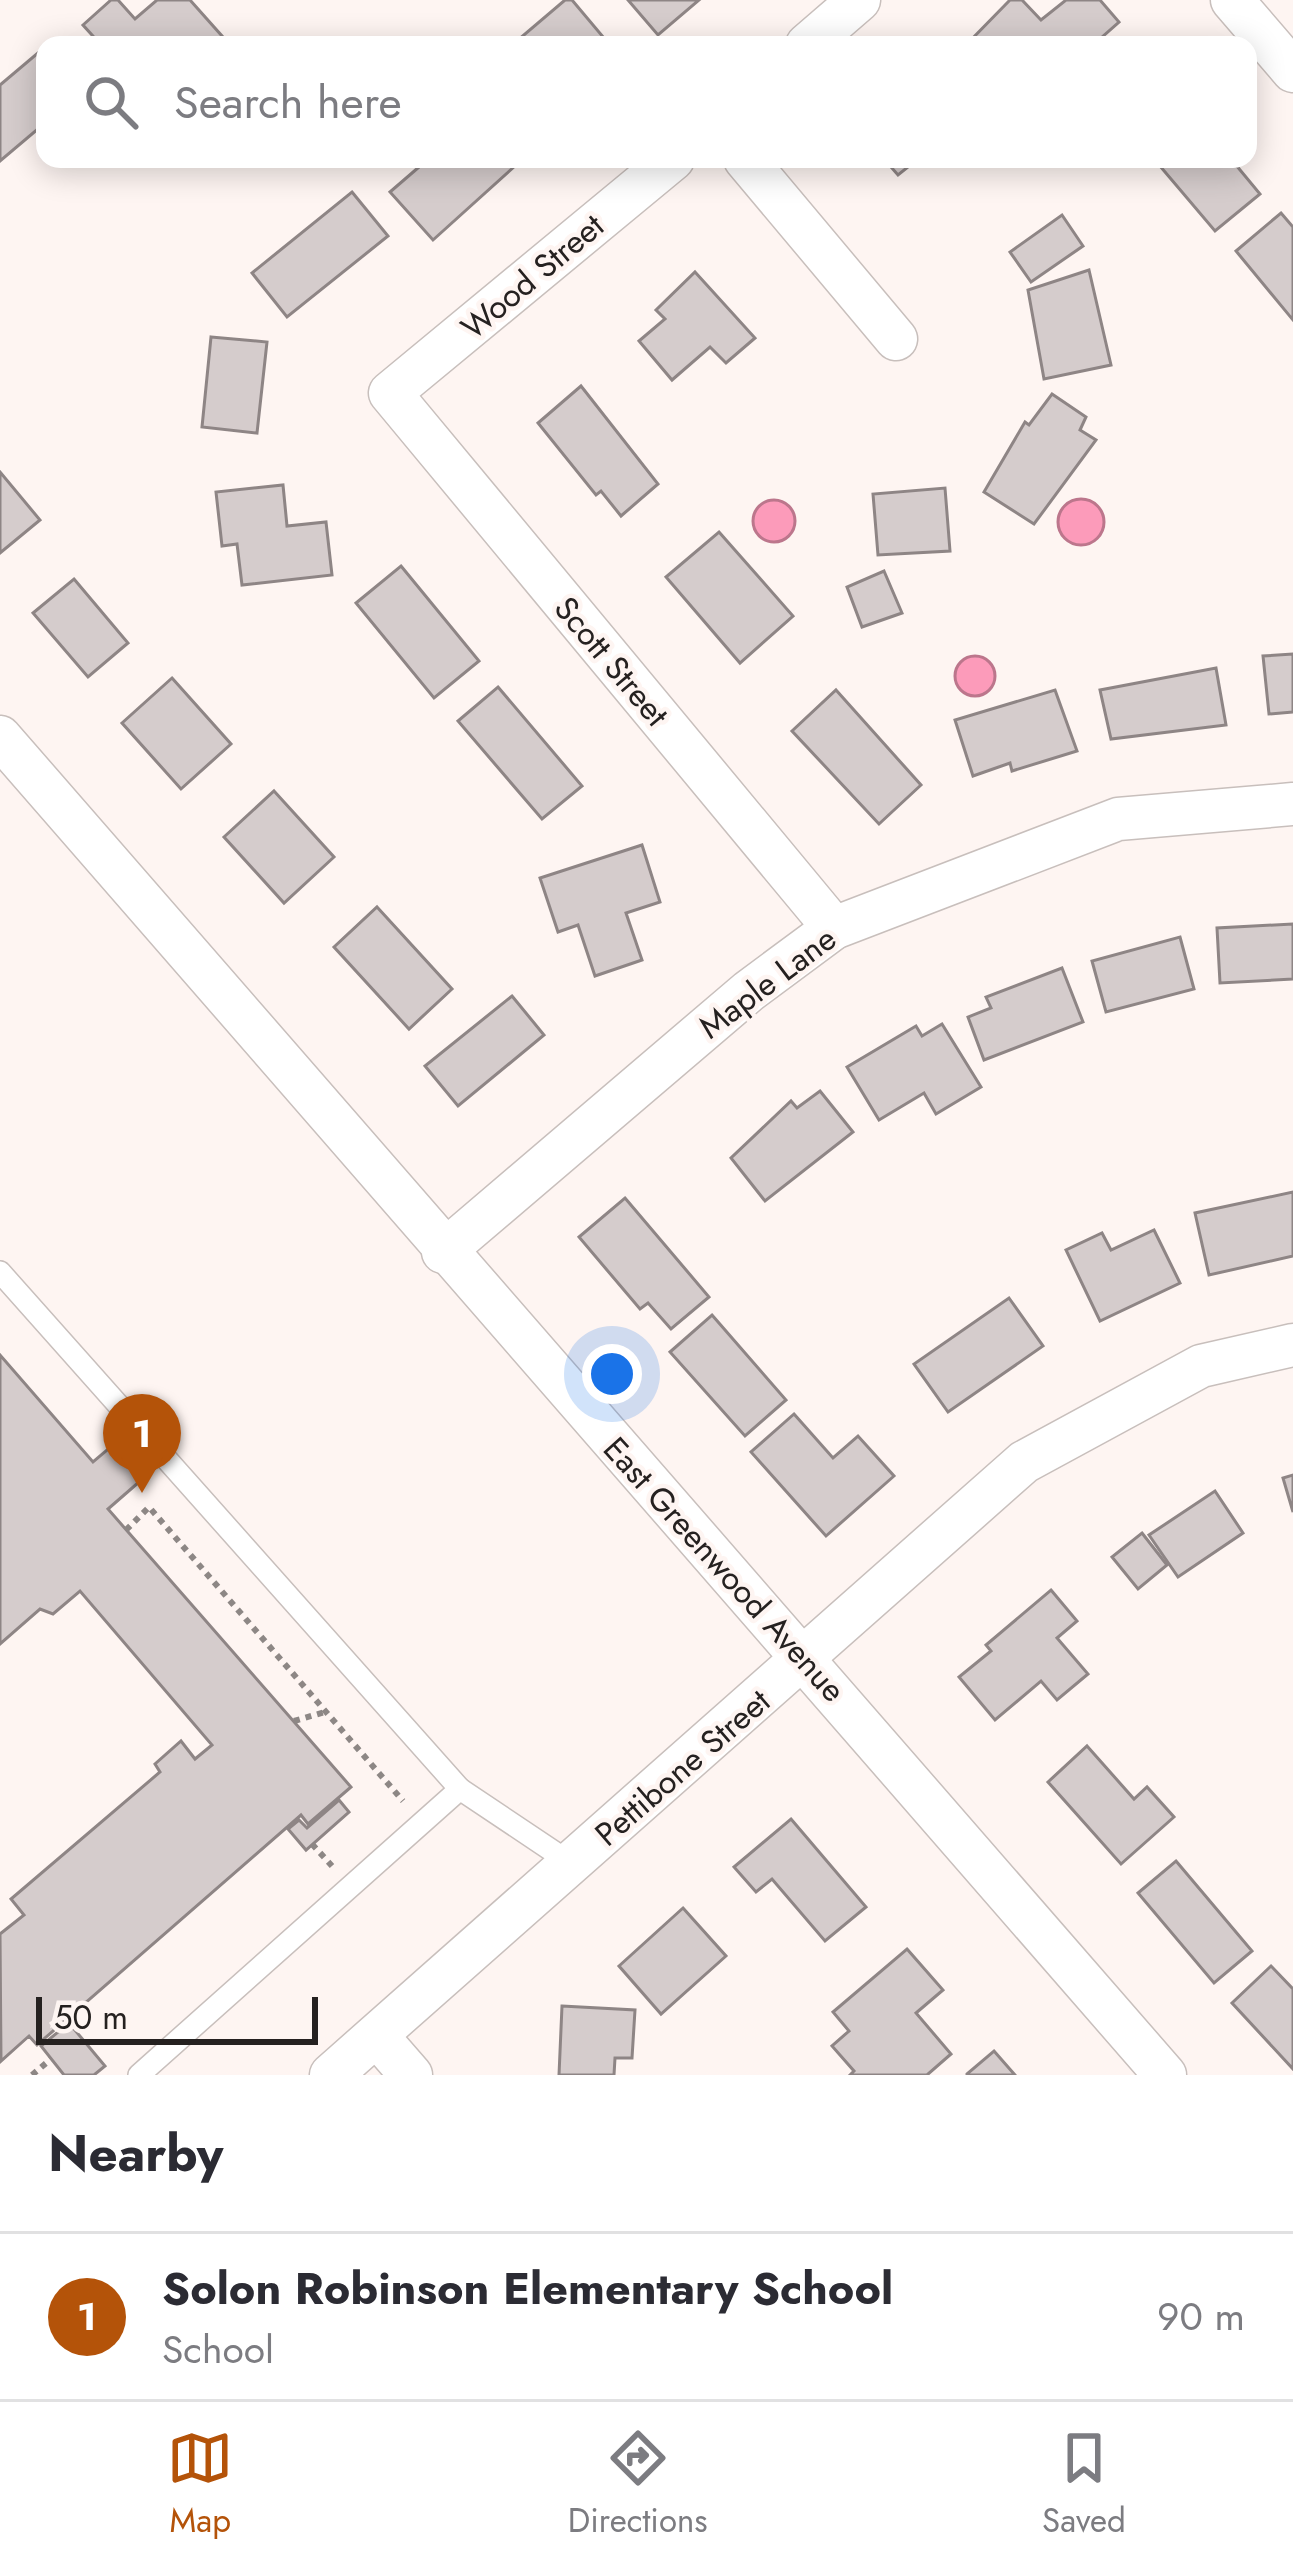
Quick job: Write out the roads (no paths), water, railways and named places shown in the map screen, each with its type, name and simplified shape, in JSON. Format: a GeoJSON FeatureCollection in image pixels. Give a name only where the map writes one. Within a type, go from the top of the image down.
{"type":"FeatureCollection","features":[{"type":"Feature","properties":{"kind":"street"},"geometry":{"type":"LineString","coordinates":[[817,36],[859,0]]}},
{"type":"Feature","properties":{"kind":"street"},"geometry":{"type":"LineString","coordinates":[[1232,0],[1293,71]]}},
{"type":"Feature","properties":{"kind":"street","name":"Wood Street"},"geometry":{"type":"LineString","coordinates":[[390,394],[662,168]]}},
{"type":"Feature","properties":{"kind":"street"},"geometry":{"type":"LineString","coordinates":[[753,168],[896,340]]}},
{"type":"Feature","properties":{"kind":"street","name":"Scott Street"},"geometry":{"type":"LineString","coordinates":[[390,394],[834,928]]}},
{"type":"Feature","properties":{"kind":"street","name":"East Greenwood Avenue"},"geometry":{"type":"LineString","coordinates":[[0,737],[443,1252],[805,1658],[1165,2075]]}},
{"type":"Feature","properties":{"kind":"street","name":"Maple Lane"},"geometry":{"type":"LineString","coordinates":[[443,1252],[749,991],[834,928],[1118,819],[1293,804]]}},
{"type":"Feature","properties":{"kind":"street","name":"Pettibone Street"},"geometry":{"type":"LineString","coordinates":[[331,2075],[1024,1462],[1201,1366],[1293,1345]]}},
{"type":"Feature","properties":{"kind":"street"},"geometry":{"type":"LineString","coordinates":[[377,2036],[411,2075]]}},
{"type":"Feature","properties":{"kind":"lane"},"geometry":{"type":"LineString","coordinates":[[0,1272],[460,1789],[572,1864]]}},
{"type":"Feature","properties":{"kind":"lane"},"geometry":{"type":"LineString","coordinates":[[140,2075],[460,1789]]}},
{"type":"Feature","properties":{"kind":"place","name":"Solon Robinson Elementary School"},"geometry":{"type":"Point","coordinates":[142,1493]}}]}
